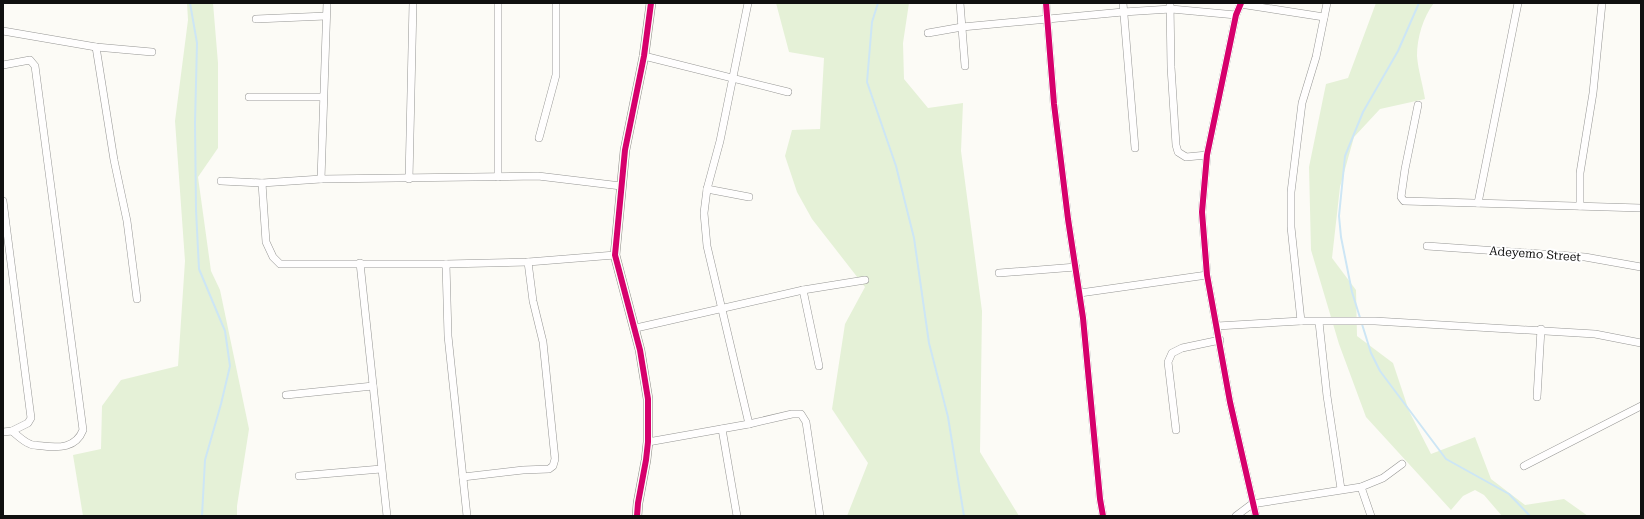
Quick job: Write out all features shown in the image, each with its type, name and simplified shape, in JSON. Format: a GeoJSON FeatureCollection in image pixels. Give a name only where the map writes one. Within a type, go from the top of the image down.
{"type":"FeatureCollection","features":[{"type":"Feature","properties":{"kind":"street"},"geometry":{"type":"LineString","coordinates":[[321,179],[327,3]]}},
{"type":"Feature","properties":{"kind":"street"},"geometry":{"type":"LineString","coordinates":[[409,179],[413,3]]}},
{"type":"Feature","properties":{"kind":"street"},"geometry":{"type":"LineString","coordinates":[[498,3],[498,177]]}},
{"type":"Feature","properties":{"kind":"street"},"geometry":{"type":"LineString","coordinates":[[539,138],[556,75],[556,3]]}},
{"type":"Feature","properties":{"kind":"street"},"geometry":{"type":"LineString","coordinates":[[638,516],[638,503],[648,442],[648,399],[636,328],[615,255],[625,150],[644,56],[651,3]]}},
{"type":"Feature","properties":{"kind":"street"},"geometry":{"type":"LineString","coordinates":[[748,3],[704,213],[707,246],[748,424]]}},
{"type":"Feature","properties":{"kind":"street"},"geometry":{"type":"LineString","coordinates":[[960,3],[965,66]]}},
{"type":"Feature","properties":{"kind":"street"},"geometry":{"type":"LineString","coordinates":[[1046,3],[1056,124],[1068,219],[1080,293],[1100,499],[1103,516]]}},
{"type":"Feature","properties":{"kind":"street"},"geometry":{"type":"LineString","coordinates":[[1123,3],[1135,148]]}},
{"type":"Feature","properties":{"kind":"street"},"geometry":{"type":"LineString","coordinates":[[1256,516],[1252,504],[1230,402],[1220,340],[1207,275],[1202,212],[1207,155],[1236,15],[1240,3],[1324,17]]}},
{"type":"Feature","properties":{"kind":"street"},"geometry":{"type":"LineString","coordinates":[[1301,321],[1291,227],[1291,192],[1302,103],[1316,57],[1328,3]]}},
{"type":"Feature","properties":{"kind":"street"},"geometry":{"type":"LineString","coordinates":[[1478,203],[1518,3]]}},
{"type":"Feature","properties":{"kind":"street"},"geometry":{"type":"LineString","coordinates":[[1580,206],[1580,173],[1593,93],[1602,3]]}},
{"type":"Feature","properties":{"kind":"street"},"geometry":{"type":"LineString","coordinates":[[928,33],[962,27],[1048,20],[1171,6],[1236,15]]}},
{"type":"Feature","properties":{"kind":"street"},"geometry":{"type":"LineString","coordinates":[[1171,6],[1171,67],[1176,145],[1178,152],[1186,156],[1207,155]]}},
{"type":"Feature","properties":{"kind":"street"},"geometry":{"type":"LineString","coordinates":[[256,19],[326,16]]}},
{"type":"Feature","properties":{"kind":"street"},"geometry":{"type":"LineString","coordinates":[[3,31],[96,47],[152,52]]}},
{"type":"Feature","properties":{"kind":"street"},"geometry":{"type":"LineString","coordinates":[[96,47],[114,160],[127,221],[137,299]]}},
{"type":"Feature","properties":{"kind":"street"},"geometry":{"type":"LineString","coordinates":[[644,56],[788,92]]}},
{"type":"Feature","properties":{"kind":"street"},"geometry":{"type":"LineString","coordinates":[[3,65],[30,60],[35,66],[83,430],[77,441],[70,445],[55,447],[30,444],[12,431]]}},
{"type":"Feature","properties":{"kind":"street"},"geometry":{"type":"LineString","coordinates":[[249,97],[323,97]]}},
{"type":"Feature","properties":{"kind":"street"},"geometry":{"type":"LineString","coordinates":[[1418,105],[1405,169],[1402,199],[1404,201],[1641,208]]}},
{"type":"Feature","properties":{"kind":"street"},"geometry":{"type":"LineString","coordinates":[[221,181],[262,183],[321,179],[409,179],[538,176],[622,186]]}},
{"type":"Feature","properties":{"kind":"street"},"geometry":{"type":"LineString","coordinates":[[262,183],[266,242],[272,257],[280,264],[446,264],[528,262],[615,255]]}},
{"type":"Feature","properties":{"kind":"street"},"geometry":{"type":"LineString","coordinates":[[708,189],[749,197]]}},
{"type":"Feature","properties":{"kind":"street"},"geometry":{"type":"LineString","coordinates":[[3,201],[31,418],[28,424],[12,431],[3,432]]}},
{"type":"Feature","properties":{"kind":"street","name":"Adeyemo Street"},"geometry":{"type":"LineString","coordinates":[[1427,246],[1585,257],[1641,268]]}},
{"type":"Feature","properties":{"kind":"street"},"geometry":{"type":"LineString","coordinates":[[462,477],[523,470],[549,469],[553,466],[555,459],[544,342],[533,301],[528,262]]}},
{"type":"Feature","properties":{"kind":"street"},"geometry":{"type":"LineString","coordinates":[[360,263],[386,516]]}},
{"type":"Feature","properties":{"kind":"street"},"geometry":{"type":"LineString","coordinates":[[446,264],[448,336],[462,477],[468,516]]}},
{"type":"Feature","properties":{"kind":"street"},"geometry":{"type":"LineString","coordinates":[[999,273],[1076,267]]}},
{"type":"Feature","properties":{"kind":"street"},"geometry":{"type":"LineString","coordinates":[[1080,293],[1207,275]]}},
{"type":"Feature","properties":{"kind":"street"},"geometry":{"type":"LineString","coordinates":[[636,328],[803,290],[864,280]]}},
{"type":"Feature","properties":{"kind":"street"},"geometry":{"type":"LineString","coordinates":[[803,290],[819,366]]}},
{"type":"Feature","properties":{"kind":"street"},"geometry":{"type":"LineString","coordinates":[[1217,326],[1301,321],[1366,321],[1541,329],[1595,334],[1641,343]]}},
{"type":"Feature","properties":{"kind":"street"},"geometry":{"type":"LineString","coordinates":[[1319,322],[1327,396],[1341,489]]}},
{"type":"Feature","properties":{"kind":"street"},"geometry":{"type":"LineString","coordinates":[[1537,397],[1541,329]]}},
{"type":"Feature","properties":{"kind":"street"},"geometry":{"type":"LineString","coordinates":[[1176,430],[1168,362],[1172,353],[1182,348],[1220,340]]}},
{"type":"Feature","properties":{"kind":"street"},"geometry":{"type":"LineString","coordinates":[[286,395],[372,386]]}},
{"type":"Feature","properties":{"kind":"street"},"geometry":{"type":"LineString","coordinates":[[1524,466],[1641,406]]}},
{"type":"Feature","properties":{"kind":"street"},"geometry":{"type":"LineString","coordinates":[[648,442],[748,424],[792,414],[801,414],[806,422],[820,516]]}},
{"type":"Feature","properties":{"kind":"street"},"geometry":{"type":"LineString","coordinates":[[722,429],[737,516]]}},
{"type":"Feature","properties":{"kind":"street"},"geometry":{"type":"LineString","coordinates":[[1236,516],[1252,504],[1361,486],[1383,478],[1402,464]]}},
{"type":"Feature","properties":{"kind":"street"},"geometry":{"type":"LineString","coordinates":[[299,476],[381,469]]}},
{"type":"Feature","properties":{"kind":"street"},"geometry":{"type":"LineString","coordinates":[[1361,486],[1372,516]]}},
{"type":"Feature","properties":{"kind":"green space"},"geometry":{"type":"Polygon","coordinates":[[[187,3],[213,3],[218,63],[218,148],[198,177],[211,271],[220,290],[249,429],[237,506],[237,516],[83,516],[73,455],[101,449],[102,406],[121,380],[178,366],[185,261],[175,121],[188,20],[187,3]]]}},
{"type":"Feature","properties":{"kind":"green space"},"geometry":{"type":"Polygon","coordinates":[[[776,3],[909,3],[903,43],[904,79],[928,108],[963,103],[961,151],[982,311],[980,452],[1019,516],[847,516],[868,463],[832,409],[845,324],[865,287],[812,219],[797,192],[785,156],[792,130],[820,129],[824,58],[789,52],[776,3]]]}},
{"type":"Feature","properties":{"kind":"green space"},"geometry":{"type":"Polygon","coordinates":[[[1376,3],[1434,3],[1424,21],[1419,35],[1417,49],[1425,99],[1380,109],[1354,137],[1340,187],[1332,258],[1356,290],[1357,336],[1393,363],[1409,411],[1431,454],[1475,437],[1491,479],[1525,505],[1564,499],[1588,516],[1502,516],[1484,495],[1475,490],[1463,496],[1451,510],[1366,417],[1339,344],[1311,250],[1309,167],[1326,84],[1348,78],[1376,3]]]}},
{"type":"Feature","properties":{"kind":"waterway"},"geometry":{"type":"LineString","coordinates":[[190,3],[197,43],[195,123],[196,210],[199,269],[225,331],[230,366],[205,460],[202,516]]}},
{"type":"Feature","properties":{"kind":"waterway"},"geometry":{"type":"LineString","coordinates":[[878,3],[872,22],[867,82],[896,166],[914,238],[929,343],[948,417],[964,516]]}},
{"type":"Feature","properties":{"kind":"waterway"},"geometry":{"type":"LineString","coordinates":[[1419,3],[1398,51],[1363,112],[1345,156],[1339,216],[1341,237],[1352,292],[1371,353],[1380,371],[1446,459],[1509,494],[1530,516]]}},
{"type":"Feature","properties":{"kind":"cycle path"},"geometry":{"type":"LineString","coordinates":[[637,516],[648,442],[648,399],[640,350],[615,255],[625,150],[644,56],[651,3]]}},
{"type":"Feature","properties":{"kind":"cycle path"},"geometry":{"type":"LineString","coordinates":[[1046,3],[1054,104],[1068,219],[1083,318],[1100,499],[1103,516]]}},
{"type":"Feature","properties":{"kind":"cycle path"},"geometry":{"type":"LineString","coordinates":[[1241,3],[1236,15],[1207,155],[1202,212],[1207,275],[1230,402],[1256,516]]}}]}
